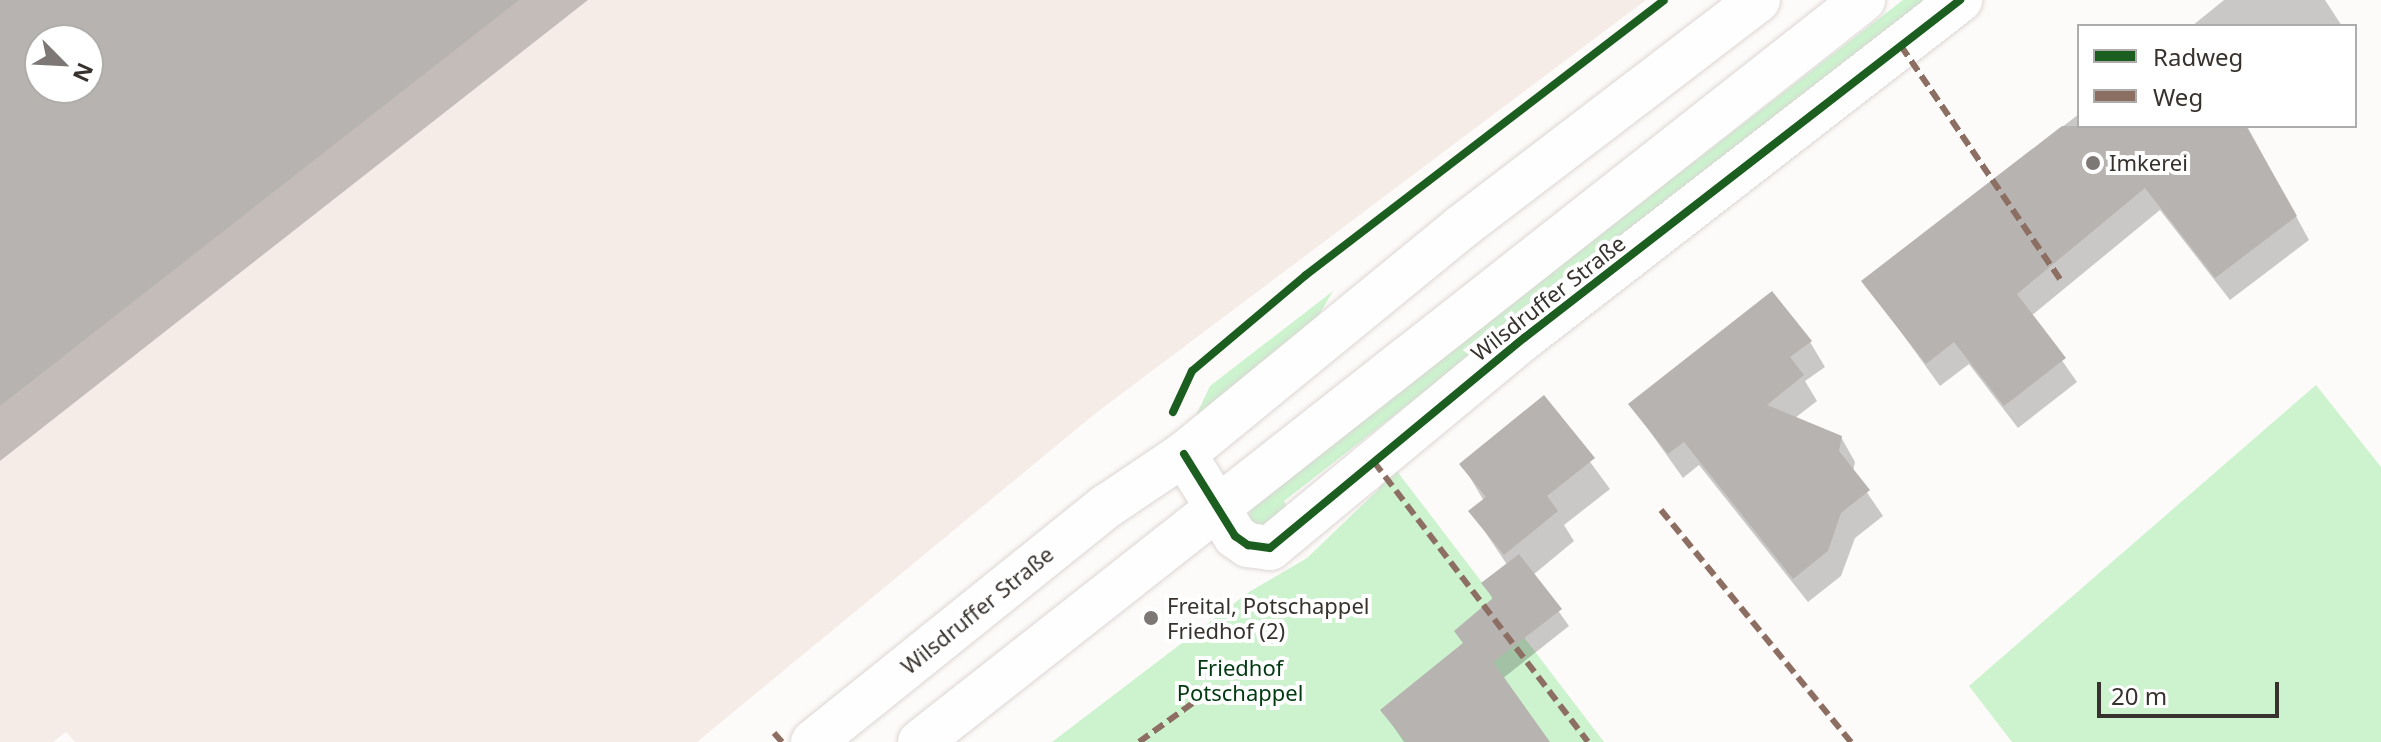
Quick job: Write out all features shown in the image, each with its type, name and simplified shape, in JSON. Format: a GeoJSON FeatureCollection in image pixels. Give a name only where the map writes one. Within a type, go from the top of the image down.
{"type":"FeatureCollection","features":[{"type":"Feature","properties":{"kind":"main road","name":"Wilsdruffer Straße"},"geometry":{"type":"LineString","coordinates":[[813,742],[1107,506],[1184,454],[1460,228],[1758,0]]}},
{"type":"Feature","properties":{"kind":"main road","name":"Wilsdruffer Straße"},"geometry":{"type":"LineString","coordinates":[[920,742],[1863,0]]}},
{"type":"Feature","properties":{"kind":"main road","name":"Wilsdruffer Straße"},"geometry":{"type":"LineString","coordinates":[[1184,454],[1215,509],[1248,545],[1270,548],[1298,529],[1524,338],[1960,0]]}},
{"type":"Feature","properties":{"kind":"shaded area"},"geometry":{"type":"Polygon","coordinates":[[[0,0],[1646,0],[1096,413],[697,742],[75,742],[66,732],[53,742],[0,742],[0,0]]]}},
{"type":"Feature","properties":{"kind":"green space"},"geometry":{"type":"Polygon","coordinates":[[[1903,0],[1928,0],[1284,501],[1290,514],[1258,528],[1248,520],[1252,504],[1903,0]]]}},
{"type":"Feature","properties":{"kind":"green space"},"geometry":{"type":"Polygon","coordinates":[[[1333,291],[1316,320],[1190,428],[1210,386],[1333,291]]]}},
{"type":"Feature","properties":{"kind":"green space"},"geometry":{"type":"Polygon","coordinates":[[[2316,385],[2381,467],[2381,742],[2012,742],[1969,686],[2316,385]]]}},
{"type":"Feature","properties":{"kind":"green space","name":"Friedhof Potschappel"},"geometry":{"type":"Polygon","coordinates":[[[1393,466],[1604,742],[1052,742],[1249,592],[1307,558],[1378,490],[1393,466]]]}},
{"type":"Feature","properties":{"kind":"building"},"geometry":{"type":"Polygon","coordinates":[[[0,0],[519,0],[0,406],[0,0]]]}},
{"type":"Feature","properties":{"kind":"building"},"geometry":{"type":"Polygon","coordinates":[[[2062,126],[2247,128],[2297,216],[2215,278],[2145,188],[2017,294],[2066,358],[2004,406],[1954,342],[1926,364],[1861,281],[2062,126]]]}},
{"type":"Feature","properties":{"kind":"building"},"geometry":{"type":"Polygon","coordinates":[[[1772,291],[1812,341],[1790,357],[1804,375],[1767,405],[1842,436],[1839,451],[1870,490],[1841,513],[1828,551],[1793,579],[1684,442],[1668,454],[1628,404],[1772,291]]]}},
{"type":"Feature","properties":{"kind":"building"},"geometry":{"type":"Polygon","coordinates":[[[1544,395],[1595,458],[1547,496],[1558,511],[1504,555],[1468,511],[1486,497],[1459,464],[1544,395]]]}},
{"type":"Feature","properties":{"kind":"building"},"geometry":{"type":"Polygon","coordinates":[[[1519,554],[1562,609],[1493,662],[1550,742],[1406,742],[1380,710],[1463,643],[1454,631],[1493,598],[1481,583],[1519,554]]]}},
{"type":"Feature","properties":{"kind":"marked path"},"geometry":{"type":"LineString","coordinates":[[1901,46],[2062,282]]}},
{"type":"Feature","properties":{"kind":"marked path"},"geometry":{"type":"LineString","coordinates":[[1374,462],[1588,742]]}},
{"type":"Feature","properties":{"kind":"marked path"},"geometry":{"type":"LineString","coordinates":[[1661,510],[1851,742]]}},
{"type":"Feature","properties":{"kind":"marked path"},"geometry":{"type":"LineString","coordinates":[[1139,742],[1208,692]]}},
{"type":"Feature","properties":{"kind":"marked path"},"geometry":{"type":"LineString","coordinates":[[774,733],[782,742]]}},
{"type":"Feature","properties":{"kind":"cycle path"},"geometry":{"type":"LineString","coordinates":[[1173,412],[1192,371],[1306,275],[1664,0]]}},
{"type":"Feature","properties":{"kind":"cycle path"},"geometry":{"type":"LineString","coordinates":[[1184,454],[1235,536],[1248,545],[1270,548],[1524,338],[1960,0]]}},
{"type":"Feature","properties":{"kind":"place","name":"Imkerei"},"geometry":{"type":"Point","coordinates":[2093,163]}},
{"type":"Feature","properties":{"kind":"place","name":"Freital, Potschappel Friedhof (2)"},"geometry":{"type":"Point","coordinates":[1151,618]}}]}
